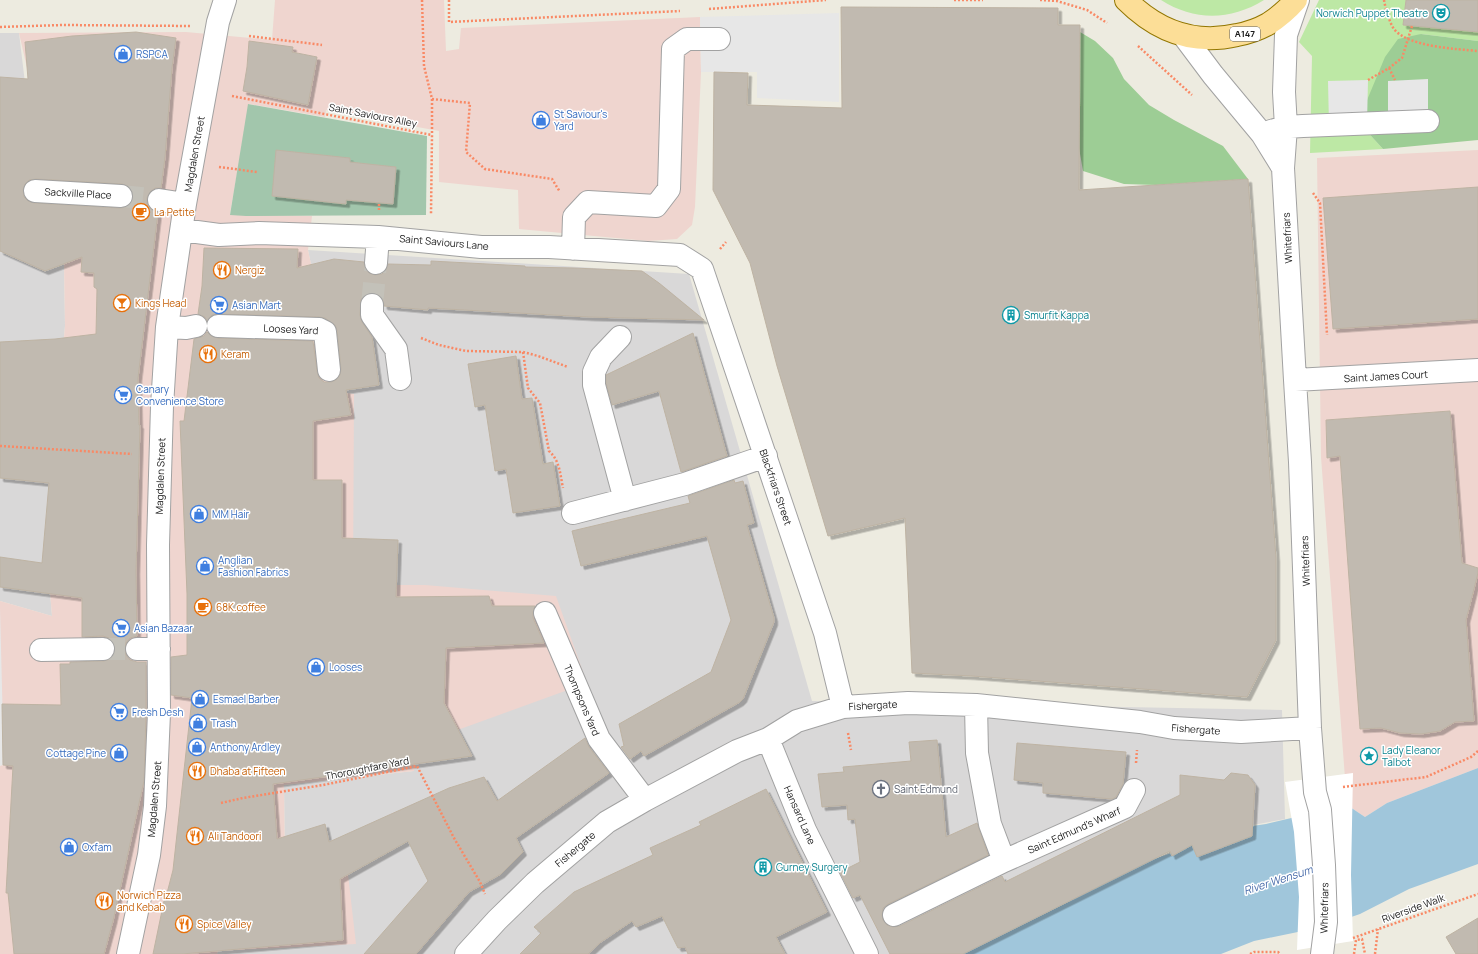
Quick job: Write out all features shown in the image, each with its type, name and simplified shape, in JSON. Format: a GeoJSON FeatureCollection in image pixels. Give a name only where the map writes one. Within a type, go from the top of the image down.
{"type":"FeatureCollection","features":[{"type":"Feature","properties":{"kind":"main road","name":"A147"},"geometry":{"type":"LineString","coordinates":[[1118,0],[1132,6],[1152,22],[1167,30],[1183,35],[1204,38],[1226,38],[1248,33],[1267,24],[1297,0]]}},
{"type":"Feature","properties":{"kind":"street"},"geometry":{"type":"LineString","coordinates":[[217,26],[220,0]]}},
{"type":"Feature","properties":{"kind":"street","name":"Magdalen Street"},"geometry":{"type":"LineString","coordinates":[[128,954],[149,855],[155,806],[160,713],[158,545],[162,406],[167,327],[192,163],[217,26],[225,0]]}},
{"type":"Feature","properties":{"kind":"street","name":"Whitefriars"},"geometry":{"type":"LineString","coordinates":[[1297,0],[1286,35],[1284,92],[1286,127],[1283,168],[1300,462],[1310,728],[1326,922],[1322,954]]}},
{"type":"Feature","properties":{"kind":"street","name":"Whitefriars"},"geometry":{"type":"LineString","coordinates":[[1183,35],[1262,134],[1283,168]]}},
{"type":"Feature","properties":{"kind":"street"},"geometry":{"type":"LineString","coordinates":[[573,249],[574,217],[588,202],[656,206],[669,190],[673,49],[687,39],[719,39]]}},
{"type":"Feature","properties":{"kind":"street"},"geometry":{"type":"LineString","coordinates":[[1262,134],[1286,127],[1428,121]]}},
{"type":"Feature","properties":{"kind":"street","name":"Sackville Place"},"geometry":{"type":"LineString","coordinates":[[35,191],[121,196]]}},
{"type":"Feature","properties":{"kind":"street"},"geometry":{"type":"LineString","coordinates":[[159,200],[186,204]]}},
{"type":"Feature","properties":{"kind":"street","name":"Saint Saviours Lane"},"geometry":{"type":"LineString","coordinates":[[182,230],[219,235],[259,233],[378,237],[481,246],[548,247],[680,255],[702,269]]}},
{"type":"Feature","properties":{"kind":"street"},"geometry":{"type":"LineString","coordinates":[[376,263],[378,237]]}},
{"type":"Feature","properties":{"kind":"street","name":"Blackfriars Street"},"geometry":{"type":"LineString","coordinates":[[702,269],[825,633],[843,707]]}},
{"type":"Feature","properties":{"kind":"street"},"geometry":{"type":"LineString","coordinates":[[372,305],[372,315],[396,349],[400,379]]}},
{"type":"Feature","properties":{"kind":"street"},"geometry":{"type":"LineString","coordinates":[[167,327],[186,328],[196,326]]}},
{"type":"Feature","properties":{"kind":"street","name":"Looses Yard"},"geometry":{"type":"LineString","coordinates":[[218,326],[319,329],[325,332],[329,370]]}},
{"type":"Feature","properties":{"kind":"street"},"geometry":{"type":"LineString","coordinates":[[620,337],[601,357],[594,372],[594,385],[625,500]]}},
{"type":"Feature","properties":{"kind":"street","name":"Saint James Court"},"geometry":{"type":"LineString","coordinates":[[1295,380],[1478,370]]}},
{"type":"Feature","properties":{"kind":"street"},"geometry":{"type":"LineString","coordinates":[[573,513],[685,484],[766,456]]}},
{"type":"Feature","properties":{"kind":"street","name":"Thompsons Yard"},"geometry":{"type":"LineString","coordinates":[[545,613],[599,739],[645,800]]}},
{"type":"Feature","properties":{"kind":"street"},"geometry":{"type":"LineString","coordinates":[[41,650],[103,649]]}},
{"type":"Feature","properties":{"kind":"street"},"geometry":{"type":"LineString","coordinates":[[137,649],[159,650]]}},
{"type":"Feature","properties":{"kind":"street","name":"Fishergate"},"geometry":{"type":"LineString","coordinates":[[466,954],[497,920],[535,883],[607,822],[737,751],[768,739],[796,721],[843,707],[908,703],[976,705],[1140,722],[1174,728],[1241,732],[1310,728]]}},
{"type":"Feature","properties":{"kind":"street"},"geometry":{"type":"LineString","coordinates":[[976,705],[977,752],[990,824],[1004,861]]}},
{"type":"Feature","properties":{"kind":"street","name":"Hansard Lane"},"geometry":{"type":"LineString","coordinates":[[768,739],[805,830],[867,954]]}},
{"type":"Feature","properties":{"kind":"street","name":"Saint Edmund's Wharf"},"geometry":{"type":"LineString","coordinates":[[894,915],[1004,861],[1125,808],[1134,790]]}},
{"type":"Feature","properties":{"kind":"path"},"geometry":{"type":"LineString","coordinates":[[422,0],[424,66],[432,99],[431,218],[429,241]]}},
{"type":"Feature","properties":{"kind":"path"},"geometry":{"type":"LineString","coordinates":[[449,0],[449,22],[687,11]]}},
{"type":"Feature","properties":{"kind":"path"},"geometry":{"type":"LineString","coordinates":[[702,10],[826,0]]}},
{"type":"Feature","properties":{"kind":"path"},"geometry":{"type":"LineString","coordinates":[[954,0],[983,0]]}},
{"type":"Feature","properties":{"kind":"path"},"geometry":{"type":"LineString","coordinates":[[1040,0],[1057,1],[1087,10],[1112,26]]}},
{"type":"Feature","properties":{"kind":"path"},"geometry":{"type":"LineString","coordinates":[[1384,0],[1394,29],[1408,39],[1442,47],[1478,51]]}},
{"type":"Feature","properties":{"kind":"path"},"geometry":{"type":"LineString","coordinates":[[0,28],[64,25],[217,26]]}},
{"type":"Feature","properties":{"kind":"path"},"geometry":{"type":"LineString","coordinates":[[1368,80],[1389,68],[1402,58],[1412,26]]}},
{"type":"Feature","properties":{"kind":"path"},"geometry":{"type":"LineString","coordinates":[[249,36],[322,45]]}},
{"type":"Feature","properties":{"kind":"path"},"geometry":{"type":"LineString","coordinates":[[1136,45],[1194,98]]}},
{"type":"Feature","properties":{"kind":"path"},"geometry":{"type":"LineString","coordinates":[[1389,68],[1395,80]]}},
{"type":"Feature","properties":{"kind":"path","name":"Saint Saviours Alley"},"geometry":{"type":"LineString","coordinates":[[205,94],[235,96],[432,135]]}},
{"type":"Feature","properties":{"kind":"path"},"geometry":{"type":"LineString","coordinates":[[432,99],[470,103],[466,152],[485,169],[552,179],[574,217]]}},
{"type":"Feature","properties":{"kind":"path"},"geometry":{"type":"LineString","coordinates":[[192,163],[257,172]]}},
{"type":"Feature","properties":{"kind":"path"},"geometry":{"type":"LineString","coordinates":[[1320,203],[1327,335]]}},
{"type":"Feature","properties":{"kind":"path"},"geometry":{"type":"LineString","coordinates":[[419,338],[440,346],[466,351],[523,352],[538,356],[583,374],[594,376]]}},
{"type":"Feature","properties":{"kind":"path"},"geometry":{"type":"LineString","coordinates":[[523,352],[528,388],[540,403],[548,451],[555,456],[559,465],[566,502],[573,513]]}},
{"type":"Feature","properties":{"kind":"path"},"geometry":{"type":"LineString","coordinates":[[0,446],[137,454]]}},
{"type":"Feature","properties":{"kind":"path"},"geometry":{"type":"LineString","coordinates":[[1134,790],[1140,722]]}},
{"type":"Feature","properties":{"kind":"path"},"geometry":{"type":"LineString","coordinates":[[1317,801],[1426,777],[1471,757],[1478,751]]}},
{"type":"Feature","properties":{"kind":"path","name":"Thoroughfare Yard"},"geometry":{"type":"LineString","coordinates":[[221,803],[323,785],[417,766],[454,838],[480,882],[497,920]]}},
{"type":"Feature","properties":{"kind":"path","name":"Riverside Walk"},"geometry":{"type":"LineString","coordinates":[[1353,938],[1478,894]]}},
{"type":"Feature","properties":{"kind":"path"},"geometry":{"type":"LineString","coordinates":[[1375,954],[1378,929]]}},
{"type":"Feature","properties":{"kind":"path"},"geometry":{"type":"LineString","coordinates":[[1354,954],[1356,940],[1362,939],[1365,954]]}},
{"type":"Feature","properties":{"kind":"path"},"geometry":{"type":"LineString","coordinates":[[1250,954],[1254,952],[1278,952],[1280,954]]}},
{"type":"Feature","properties":{"kind":"shaded area"},"geometry":{"type":"Polygon","coordinates":[[[275,0],[444,0],[446,51],[459,49],[461,28],[700,17],[701,72],[695,207],[692,225],[677,239],[648,241],[519,229],[518,190],[439,182],[439,131],[326,110],[325,117],[249,104],[230,214],[312,216],[308,250],[338,392],[354,394],[353,585],[425,585],[556,596],[587,683],[419,744],[414,771],[284,785],[285,871],[347,866],[356,944],[218,951],[217,954],[0,954],[0,601],[52,616],[46,544],[65,326],[64,261],[111,204],[37,183],[32,90],[19,33],[186,32],[272,40],[275,0]]]}},
{"type":"Feature","properties":{"kind":"shaded area"},"geometry":{"type":"Polygon","coordinates":[[[839,13],[839,102],[757,98],[757,72],[701,72],[700,17],[839,13]]]}},
{"type":"Feature","properties":{"kind":"shaded area"},"geometry":{"type":"Polygon","coordinates":[[[0,33],[19,33],[37,183],[112,204],[64,261],[65,326],[46,544],[52,616],[0,601],[0,33]]]}},
{"type":"Feature","properties":{"kind":"shaded area"},"geometry":{"type":"Polygon","coordinates":[[[1428,79],[1428,121],[1388,123],[1388,81],[1428,79]]]}},
{"type":"Feature","properties":{"kind":"shaded area"},"geometry":{"type":"Polygon","coordinates":[[[1368,80],[1367,124],[1329,125],[1328,81],[1368,80]]]}},
{"type":"Feature","properties":{"kind":"shaded area"},"geometry":{"type":"Polygon","coordinates":[[[1478,150],[1478,768],[1387,803],[1365,817],[1347,805],[1321,457],[1317,158],[1478,150]]]}},
{"type":"Feature","properties":{"kind":"shaded area"},"geometry":{"type":"Polygon","coordinates":[[[308,250],[689,274],[812,701],[1282,710],[1285,819],[1225,830],[1061,889],[963,954],[217,954],[285,871],[284,785],[414,771],[353,585],[353,394],[338,392],[308,250]]]}},
{"type":"Feature","properties":{"kind":"shaded area"},"geometry":{"type":"Polygon","coordinates":[[[0,608],[3,765],[0,766],[0,608]]]}},
{"type":"Feature","properties":{"kind":"green space"},"geometry":{"type":"Polygon","coordinates":[[[1161,0],[1264,0],[1238,12],[1212,16],[1186,12],[1161,0]]]}},
{"type":"Feature","properties":{"kind":"green space"},"geometry":{"type":"Polygon","coordinates":[[[1319,0],[1406,0],[1404,25],[1478,32],[1478,41],[1421,34],[1361,125],[1383,149],[1310,153],[1312,56],[1299,42],[1319,0]]]}},
{"type":"Feature","properties":{"kind":"green space"},"geometry":{"type":"Polygon","coordinates":[[[1080,32],[1095,41],[1113,58],[1124,79],[1149,105],[1223,146],[1248,179],[1156,185],[1124,184],[1083,171],[1079,148],[1080,32]]]}},
{"type":"Feature","properties":{"kind":"green space"},"geometry":{"type":"Polygon","coordinates":[[[1421,34],[1478,41],[1478,140],[1383,149],[1361,125],[1365,105],[1385,57],[1398,39],[1421,34]]]}},
{"type":"Feature","properties":{"kind":"green space"},"geometry":{"type":"Polygon","coordinates":[[[248,104],[427,136],[426,215],[230,215],[248,104]]]}},
{"type":"Feature","properties":{"kind":"water","name":"River Wensum"},"geometry":{"type":"Polygon","coordinates":[[[1478,768],[1478,864],[1409,889],[1360,914],[1322,927],[1254,941],[1221,954],[954,954],[1111,874],[1177,851],[1225,830],[1266,824],[1347,805],[1365,817],[1387,803],[1478,768]]]}},
{"type":"Feature","properties":{"kind":"pier"},"geometry":{"type":"Polygon","coordinates":[[[1353,773],[1351,875],[1353,941],[1297,950],[1299,897],[1294,832],[1285,782],[1353,773]]]}},
{"type":"Feature","properties":{"kind":"building","name":"Norwich Puppet Theatre"},"geometry":{"type":"Polygon","coordinates":[[[1406,0],[1478,0],[1478,32],[1403,25],[1406,0]]]}},
{"type":"Feature","properties":{"kind":"building","name":"Smurfit Kappa"},"geometry":{"type":"Polygon","coordinates":[[[841,7],[1058,8],[1058,25],[1080,25],[1079,190],[1248,179],[1276,558],[1276,640],[1247,697],[972,676],[912,673],[905,518],[828,536],[777,366],[750,263],[713,190],[714,72],[748,73],[747,105],[842,108],[841,7]]]}},
{"type":"Feature","properties":{"kind":"building"},"geometry":{"type":"Polygon","coordinates":[[[136,32],[176,38],[161,188],[155,188],[150,192],[147,198],[147,204],[151,209],[158,212],[138,378],[140,425],[136,571],[137,636],[130,638],[126,643],[125,649],[126,655],[130,660],[146,662],[144,781],[113,921],[104,954],[14,954],[8,893],[6,893],[13,766],[3,765],[2,704],[61,705],[60,664],[70,664],[70,662],[104,661],[110,659],[114,655],[115,648],[113,642],[109,638],[103,636],[82,637],[82,598],[0,587],[0,557],[42,563],[49,483],[0,478],[0,342],[55,339],[96,334],[97,289],[94,287],[94,273],[81,272],[82,257],[45,271],[0,251],[0,77],[28,79],[25,42],[72,36],[136,32]],[[36,179],[29,180],[25,184],[23,190],[24,197],[28,201],[34,203],[120,208],[127,207],[131,203],[133,197],[132,190],[128,186],[122,184],[36,179]]]}},
{"type":"Feature","properties":{"kind":"building"},"geometry":{"type":"Polygon","coordinates":[[[249,41],[293,47],[292,52],[317,57],[308,105],[243,91],[249,41]]]}},
{"type":"Feature","properties":{"kind":"building"},"geometry":{"type":"Polygon","coordinates":[[[276,150],[350,158],[350,162],[396,167],[393,204],[346,200],[346,204],[272,196],[276,150]]]}},
{"type":"Feature","properties":{"kind":"building"},"geometry":{"type":"Polygon","coordinates":[[[1478,187],[1478,319],[1333,329],[1323,198],[1478,187]]]}},
{"type":"Feature","properties":{"kind":"building"},"geometry":{"type":"Polygon","coordinates":[[[204,248],[298,249],[297,268],[334,259],[364,262],[365,268],[369,273],[375,275],[382,274],[386,270],[388,264],[431,265],[431,261],[525,267],[642,271],[704,320],[589,317],[428,308],[428,310],[384,306],[383,298],[378,294],[372,293],[366,294],[361,299],[360,315],[362,322],[372,337],[379,385],[346,390],[351,415],[313,421],[313,480],[342,480],[342,538],[398,540],[396,597],[489,596],[492,606],[535,606],[533,618],[544,643],[446,648],[444,703],[472,756],[273,784],[277,839],[325,824],[329,842],[449,788],[484,777],[497,801],[585,738],[589,747],[609,773],[516,838],[523,852],[501,874],[469,892],[416,954],[364,954],[428,881],[408,841],[340,879],[343,940],[182,954],[153,954],[164,901],[173,870],[192,698],[171,695],[171,657],[187,655],[187,594],[180,421],[184,421],[194,339],[204,336],[207,332],[211,336],[218,338],[313,341],[319,378],[324,382],[336,380],[340,375],[341,369],[337,330],[335,325],[325,318],[218,314],[212,315],[207,321],[205,317],[198,314],[202,286],[204,248]]]}},
{"type":"Feature","properties":{"kind":"building"},"geometry":{"type":"Polygon","coordinates":[[[693,333],[727,456],[681,472],[659,391],[612,405],[606,383],[606,375],[693,333]]]}},
{"type":"Feature","properties":{"kind":"building"},"geometry":{"type":"Polygon","coordinates":[[[516,356],[522,399],[532,398],[543,464],[553,462],[560,506],[513,513],[506,469],[495,471],[485,405],[475,407],[468,364],[516,356]]]}},
{"type":"Feature","properties":{"kind":"building"},"geometry":{"type":"Polygon","coordinates":[[[1450,411],[1462,563],[1478,568],[1466,620],[1474,721],[1455,722],[1440,731],[1421,734],[1400,733],[1381,728],[1360,729],[1340,456],[1327,458],[1326,420],[1450,411]]]}},
{"type":"Feature","properties":{"kind":"building"},"geometry":{"type":"Polygon","coordinates":[[[734,480],[735,483],[743,481],[754,523],[747,525],[774,622],[743,699],[740,702],[644,756],[641,751],[630,759],[621,747],[624,746],[619,724],[711,672],[731,620],[707,536],[581,566],[572,531],[690,503],[688,496],[734,480]]]}},
{"type":"Feature","properties":{"kind":"building"},"geometry":{"type":"Polygon","coordinates":[[[937,740],[946,837],[977,823],[988,855],[888,904],[883,908],[883,920],[887,925],[893,927],[900,926],[1002,876],[1005,882],[1180,795],[1180,775],[1224,780],[1231,773],[1248,775],[1255,785],[1252,836],[1197,857],[1192,845],[1172,856],[1170,851],[963,954],[890,954],[860,895],[853,898],[840,872],[860,862],[855,819],[848,820],[847,805],[822,807],[818,774],[844,772],[843,767],[911,761],[909,742],[937,740]]]}},
{"type":"Feature","properties":{"kind":"building"},"geometry":{"type":"Polygon","coordinates":[[[1017,743],[1126,752],[1123,784],[1116,797],[1112,799],[1043,793],[1043,783],[1014,780],[1017,743]]]}},
{"type":"Feature","properties":{"kind":"building"},"geometry":{"type":"Polygon","coordinates":[[[766,789],[827,912],[776,937],[785,954],[688,954],[685,947],[678,948],[662,916],[636,927],[632,921],[601,942],[588,954],[520,954],[541,933],[534,927],[574,892],[653,855],[650,848],[701,825],[699,822],[766,789]]]}},
{"type":"Feature","properties":{"kind":"building"},"geometry":{"type":"Polygon","coordinates":[[[1478,918],[1478,954],[1456,954],[1446,937],[1478,918]]]}},
{"type":"Feature","properties":{"kind":"tunnel"},"geometry":{"type":"LineString","coordinates":[[121,196],[159,200]]}},
{"type":"Feature","properties":{"kind":"tunnel"},"geometry":{"type":"LineString","coordinates":[[372,305],[376,263]]}},
{"type":"Feature","properties":{"kind":"tunnel"},"geometry":{"type":"LineString","coordinates":[[103,649],[137,649]]}},
{"type":"Feature","properties":{"kind":"place","name":"Norwich Puppet Theatre"},"geometry":{"type":"Point","coordinates":[1441,13]}},
{"type":"Feature","properties":{"kind":"place","name":"RSPCA"},"geometry":{"type":"Point","coordinates":[123,54]}},
{"type":"Feature","properties":{"kind":"place","name":"St Saviour's Yard"},"geometry":{"type":"Point","coordinates":[541,120]}},
{"type":"Feature","properties":{"kind":"place","name":"La Petite"},"geometry":{"type":"Point","coordinates":[141,212]}},
{"type":"Feature","properties":{"kind":"place","name":"Nergiz"},"geometry":{"type":"Point","coordinates":[222,270]}},
{"type":"Feature","properties":{"kind":"place","name":"Kings Head"},"geometry":{"type":"Point","coordinates":[122,303]}},
{"type":"Feature","properties":{"kind":"place","name":"Asian Mart"},"geometry":{"type":"Point","coordinates":[219,305]}},
{"type":"Feature","properties":{"kind":"place","name":"Smurfit Kappa"},"geometry":{"type":"Point","coordinates":[1011,315]}},
{"type":"Feature","properties":{"kind":"place","name":"Keram"},"geometry":{"type":"Point","coordinates":[208,354]}},
{"type":"Feature","properties":{"kind":"place","name":"Canary Convenience Store"},"geometry":{"type":"Point","coordinates":[123,395]}},
{"type":"Feature","properties":{"kind":"place","name":"MM Hair"},"geometry":{"type":"Point","coordinates":[199,514]}},
{"type":"Feature","properties":{"kind":"place","name":"Anglian Fashion Fabrics"},"geometry":{"type":"Point","coordinates":[205,566]}},
{"type":"Feature","properties":{"kind":"place","name":"68K.coffee"},"geometry":{"type":"Point","coordinates":[203,607]}},
{"type":"Feature","properties":{"kind":"place","name":"Asian Bazaar"},"geometry":{"type":"Point","coordinates":[121,628]}},
{"type":"Feature","properties":{"kind":"place","name":"Looses"},"geometry":{"type":"Point","coordinates":[316,667]}},
{"type":"Feature","properties":{"kind":"place","name":"Esmael Barber"},"geometry":{"type":"Point","coordinates":[200,699]}},
{"type":"Feature","properties":{"kind":"place","name":"Fresh Desh"},"geometry":{"type":"Point","coordinates":[119,712]}},
{"type":"Feature","properties":{"kind":"place","name":"Trash"},"geometry":{"type":"Point","coordinates":[198,723]}},
{"type":"Feature","properties":{"kind":"place","name":"Anthony Ardley"},"geometry":{"type":"Point","coordinates":[197,747]}},
{"type":"Feature","properties":{"kind":"place","name":"Cottage Pine"},"geometry":{"type":"Point","coordinates":[119,753]}},
{"type":"Feature","properties":{"kind":"place","name":"Lady Eleanor Talbot"},"geometry":{"type":"Point","coordinates":[1369,756]}},
{"type":"Feature","properties":{"kind":"place","name":"Dhaba at Fifteen"},"geometry":{"type":"Point","coordinates":[197,771]}},
{"type":"Feature","properties":{"kind":"place","name":"Saint Edmund"},"geometry":{"type":"Point","coordinates":[881,789]}},
{"type":"Feature","properties":{"kind":"place","name":"Ali Tandoori"},"geometry":{"type":"Point","coordinates":[195,836]}},
{"type":"Feature","properties":{"kind":"place","name":"Oxfam"},"geometry":{"type":"Point","coordinates":[69,847]}},
{"type":"Feature","properties":{"kind":"place","name":"Gurney Surgery"},"geometry":{"type":"Point","coordinates":[763,867]}},
{"type":"Feature","properties":{"kind":"place","name":"Norwich Pizza and Kebab"},"geometry":{"type":"Point","coordinates":[104,901]}},
{"type":"Feature","properties":{"kind":"place","name":"Spice Valley"},"geometry":{"type":"Point","coordinates":[184,924]}}]}
